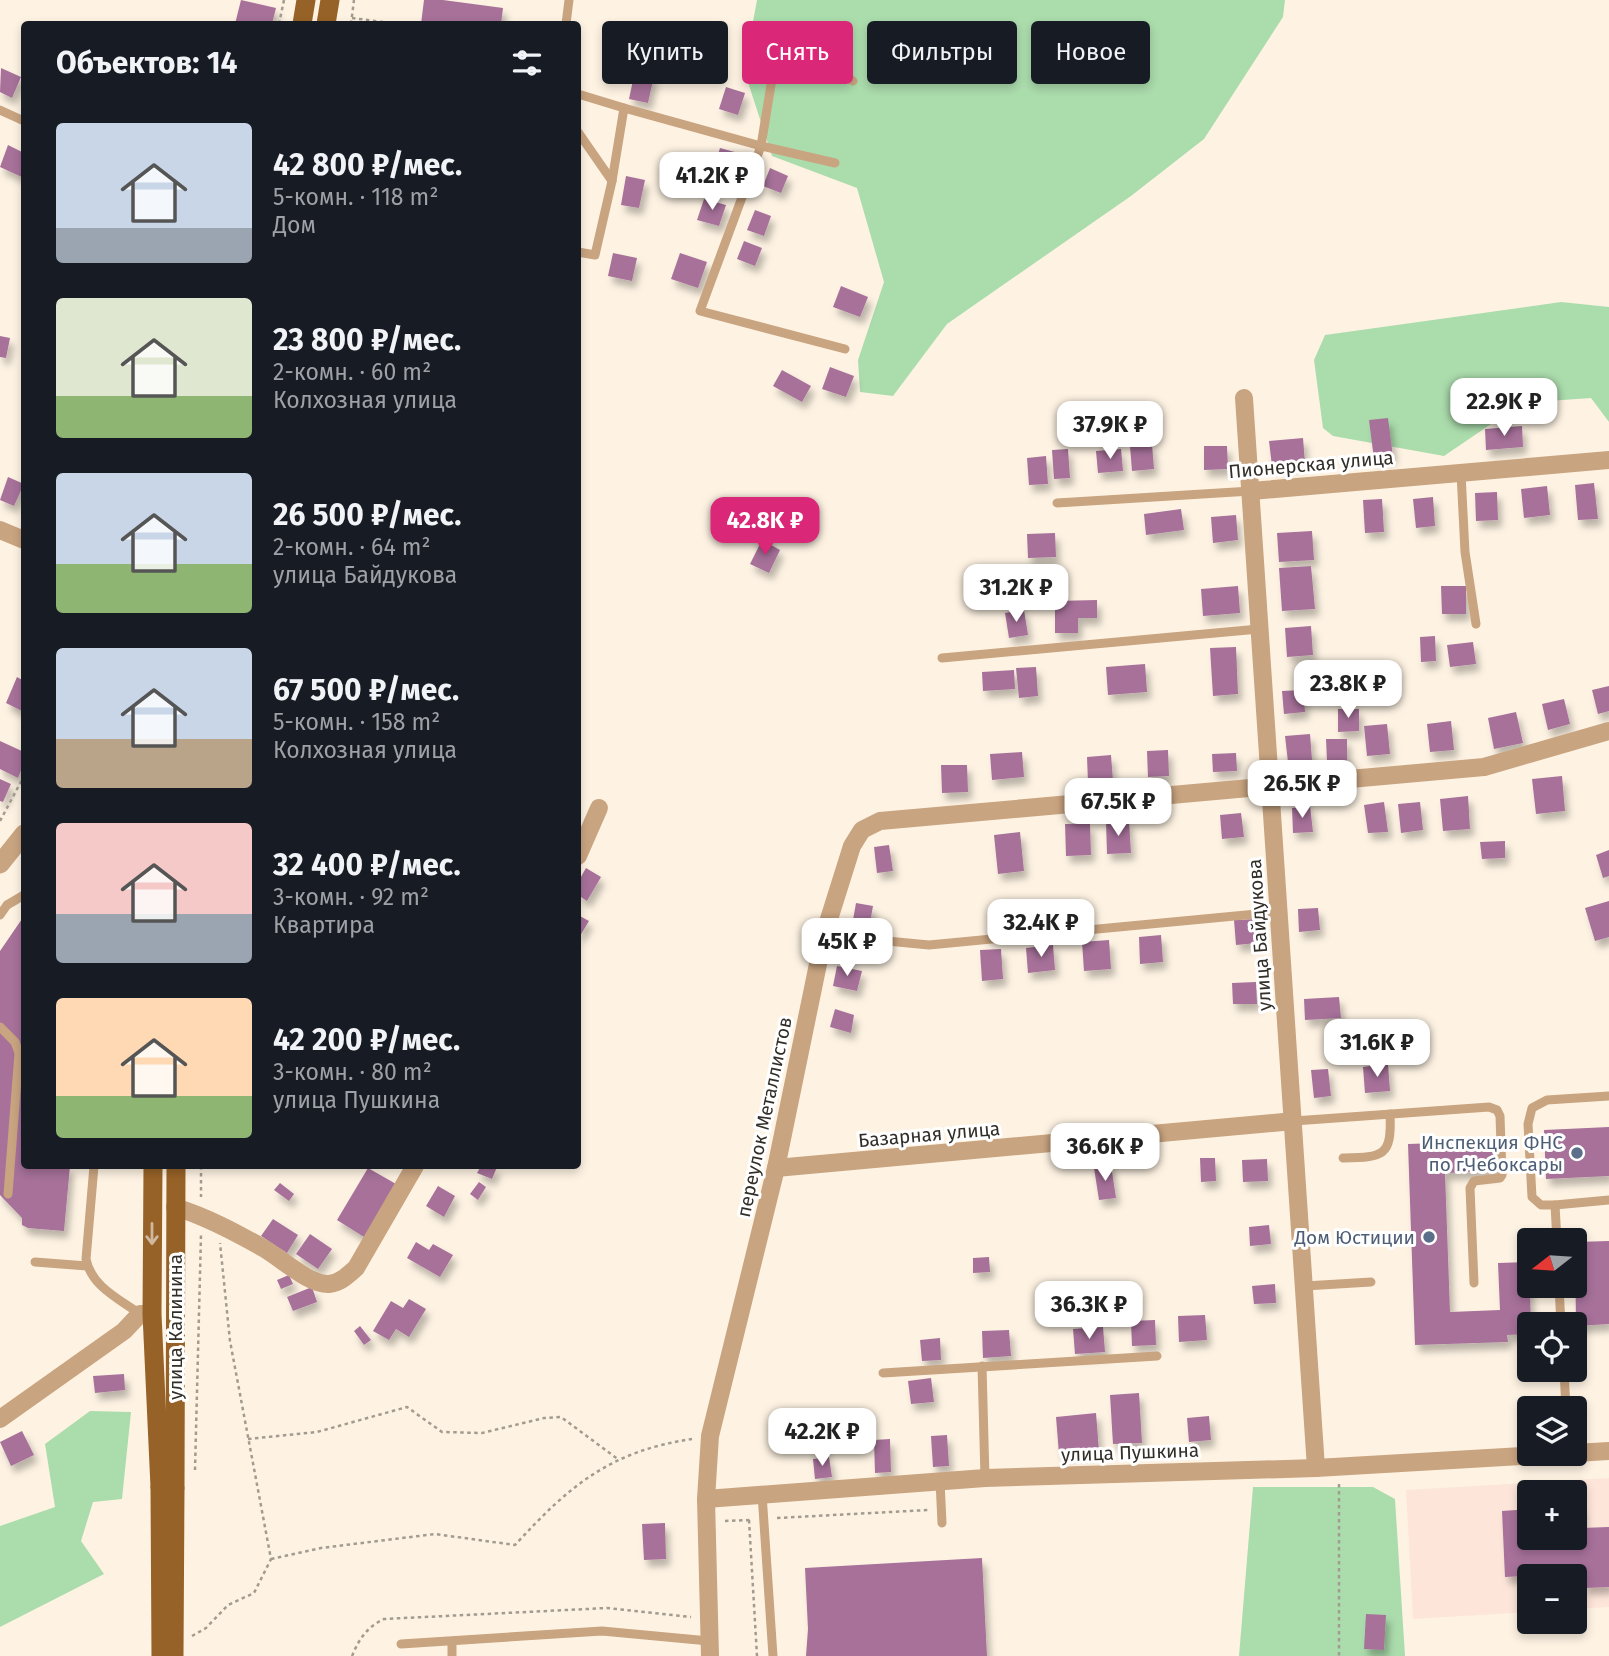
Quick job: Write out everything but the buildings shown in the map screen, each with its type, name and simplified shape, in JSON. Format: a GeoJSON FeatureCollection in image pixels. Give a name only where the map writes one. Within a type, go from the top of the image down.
{"type":"FeatureCollection","features":[{"type":"Feature","properties":{"kind":"main road"},"geometry":{"type":"LineString","coordinates":[[302,21],[306,0]]}},
{"type":"Feature","properties":{"kind":"main road"},"geometry":{"type":"LineString","coordinates":[[326,21],[330,0]]}},
{"type":"Feature","properties":{"kind":"main road","name":"улица Калинина"},"geometry":{"type":"LineString","coordinates":[[153,1169],[146,1314],[167,1488]]}},
{"type":"Feature","properties":{"kind":"main road","name":"улица Калинина"},"geometry":{"type":"LineString","coordinates":[[167,1488],[176,1169]]}},
{"type":"Feature","properties":{"kind":"main road"},"geometry":{"type":"LineString","coordinates":[[161,1656],[167,1488]]}},
{"type":"Feature","properties":{"kind":"main road"},"geometry":{"type":"LineString","coordinates":[[167,1488],[174,1656]]}},
{"type":"Feature","properties":{"kind":"street","name":"улица Байдукова"},"geometry":{"type":"LineString","coordinates":[[1244,398],[1316,1468]]}},
{"type":"Feature","properties":{"kind":"street","name":"Пионерская улица"},"geometry":{"type":"LineString","coordinates":[[1251,491],[1609,460]]}},
{"type":"Feature","properties":{"kind":"street"},"geometry":{"type":"LineString","coordinates":[[0,530],[21,539]]}},
{"type":"Feature","properties":{"kind":"street"},"geometry":{"type":"LineString","coordinates":[[1271,788],[1484,767],[1609,732]]}},
{"type":"Feature","properties":{"kind":"street","name":"переулок Металлистов"},"geometry":{"type":"LineString","coordinates":[[710,1649],[706,1499],[710,1436],[776,1168],[824,935],[852,846],[862,830],[880,821],[1271,788]]}},
{"type":"Feature","properties":{"kind":"street"},"geometry":{"type":"LineString","coordinates":[[581,849],[598,808]]}},
{"type":"Feature","properties":{"kind":"street"},"geometry":{"type":"LineString","coordinates":[[0,864],[21,838]]}},
{"type":"Feature","properties":{"kind":"street","name":"Базарная улица"},"geometry":{"type":"LineString","coordinates":[[776,1168],[1294,1121]]}},
{"type":"Feature","properties":{"kind":"street"},"geometry":{"type":"LineString","coordinates":[[175,1207],[201,1215],[218,1224],[316,1282],[330,1284],[342,1280],[356,1268],[413,1169]]}},
{"type":"Feature","properties":{"kind":"street"},"geometry":{"type":"LineString","coordinates":[[0,1419],[146,1314]]}},
{"type":"Feature","properties":{"kind":"street"},"geometry":{"type":"LineString","coordinates":[[1587,1452],[1609,1451]]}},
{"type":"Feature","properties":{"kind":"street","name":"улица Пушкина"},"geometry":{"type":"LineString","coordinates":[[706,1499],[985,1478],[1316,1468],[1517,1456]]}},
{"type":"Feature","properties":{"kind":"lane"},"geometry":{"type":"LineString","coordinates":[[566,21],[569,0]]}},
{"type":"Feature","properties":{"kind":"lane"},"geometry":{"type":"LineString","coordinates":[[771,84],[761,146],[700,311],[845,349]]}},
{"type":"Feature","properties":{"kind":"lane"},"geometry":{"type":"LineString","coordinates":[[581,95],[761,146],[835,163]]}},
{"type":"Feature","properties":{"kind":"lane"},"geometry":{"type":"LineString","coordinates":[[581,253],[594,255],[612,181],[624,108]]}},
{"type":"Feature","properties":{"kind":"lane"},"geometry":{"type":"LineString","coordinates":[[0,110],[21,120]]}},
{"type":"Feature","properties":{"kind":"lane"},"geometry":{"type":"LineString","coordinates":[[581,136],[612,181]]}},
{"type":"Feature","properties":{"kind":"lane"},"geometry":{"type":"LineString","coordinates":[[1461,473],[1465,552],[1476,624]]}},
{"type":"Feature","properties":{"kind":"lane","name":"Пионерская улица"},"geometry":{"type":"LineString","coordinates":[[1057,503],[1251,491]]}},
{"type":"Feature","properties":{"kind":"lane"},"geometry":{"type":"LineString","coordinates":[[943,658],[1259,629]]}},
{"type":"Feature","properties":{"kind":"lane"},"geometry":{"type":"LineString","coordinates":[[0,915],[7,905],[21,897]]}},
{"type":"Feature","properties":{"kind":"lane"},"geometry":{"type":"LineString","coordinates":[[824,935],[929,945],[1278,912]]}},
{"type":"Feature","properties":{"kind":"lane"},"geometry":{"type":"LineString","coordinates":[[0,1027],[17,1045],[19,1053],[8,1194]]}},
{"type":"Feature","properties":{"kind":"lane"},"geometry":{"type":"LineString","coordinates":[[0,1043],[8,1035]]}},
{"type":"Feature","properties":{"kind":"lane"},"geometry":{"type":"LineString","coordinates":[[1609,1096],[1547,1100],[1532,1108],[1528,1124],[1532,1197],[1541,1205],[1609,1200]]}},
{"type":"Feature","properties":{"kind":"lane"},"geometry":{"type":"LineString","coordinates":[[1294,1121],[1489,1107],[1497,1110],[1500,1116],[1502,1175],[1500,1178],[1474,1181],[1470,1188],[1474,1283]]}},
{"type":"Feature","properties":{"kind":"lane"},"geometry":{"type":"LineString","coordinates":[[1343,1158],[1368,1157],[1379,1154],[1387,1147],[1391,1138],[1390,1114]]}},
{"type":"Feature","properties":{"kind":"lane"},"geometry":{"type":"LineString","coordinates":[[93,1169],[87,1266],[97,1283],[146,1314]]}},
{"type":"Feature","properties":{"kind":"lane"},"geometry":{"type":"LineString","coordinates":[[1555,1205],[1556,1228]]}},
{"type":"Feature","properties":{"kind":"lane"},"geometry":{"type":"LineString","coordinates":[[35,1262],[87,1266]]}},
{"type":"Feature","properties":{"kind":"lane"},"geometry":{"type":"LineString","coordinates":[[1305,1286],[1371,1282]]}},
{"type":"Feature","properties":{"kind":"lane"},"geometry":{"type":"LineString","coordinates":[[883,1373],[1157,1356]]}},
{"type":"Feature","properties":{"kind":"lane"},"geometry":{"type":"LineString","coordinates":[[982,1366],[985,1478]]}},
{"type":"Feature","properties":{"kind":"lane"},"geometry":{"type":"LineString","coordinates":[[940,1481],[942,1522]]}},
{"type":"Feature","properties":{"kind":"lane"},"geometry":{"type":"LineString","coordinates":[[762,1494],[773,1656]]}},
{"type":"Feature","properties":{"kind":"lane"},"geometry":{"type":"LineString","coordinates":[[401,1644],[602,1631],[710,1649]]}},
{"type":"Feature","properties":{"kind":"lane"},"geometry":{"type":"LineString","coordinates":[[452,1642],[452,1656]]}},
{"type":"Feature","properties":{"kind":"path"},"geometry":{"type":"LineString","coordinates":[[280,21],[284,0]]}},
{"type":"Feature","properties":{"kind":"path"},"geometry":{"type":"LineString","coordinates":[[352,21],[354,0]]}},
{"type":"Feature","properties":{"kind":"path"},"geometry":{"type":"LineString","coordinates":[[352,18],[375,21]]}},
{"type":"Feature","properties":{"kind":"path"},"geometry":{"type":"LineString","coordinates":[[0,821],[21,782]]}},
{"type":"Feature","properties":{"kind":"path"},"geometry":{"type":"LineString","coordinates":[[201,1169],[201,1201]]}},
{"type":"Feature","properties":{"kind":"path"},"geometry":{"type":"LineString","coordinates":[[186,1639],[206,1629],[228,1605],[254,1593],[271,1559],[230,1341],[218,1224]]}},
{"type":"Feature","properties":{"kind":"path"},"geometry":{"type":"LineString","coordinates":[[194,1476],[201,1236]]}},
{"type":"Feature","properties":{"kind":"path"},"geometry":{"type":"LineString","coordinates":[[248,1439],[317,1432],[407,1407],[442,1432],[482,1433],[561,1417],[619,1460]]}},
{"type":"Feature","properties":{"kind":"path"},"geometry":{"type":"LineString","coordinates":[[271,1559],[321,1548],[435,1534],[515,1545],[551,1506],[600,1469],[636,1452],[710,1436]]}},
{"type":"Feature","properties":{"kind":"path"},"geometry":{"type":"LineString","coordinates":[[1339,1478],[1339,1656]]}},
{"type":"Feature","properties":{"kind":"path"},"geometry":{"type":"LineString","coordinates":[[749,1520],[757,1656]]}},
{"type":"Feature","properties":{"kind":"path"},"geometry":{"type":"LineString","coordinates":[[352,1656],[359,1639],[375,1623],[384,1619],[607,1608],[697,1618]]}},
{"type":"Feature","properties":{"kind":"shaded area"},"geometry":{"type":"Polygon","coordinates":[[[1609,1478],[1609,1607],[1587,1608],[1587,1564],[1517,1564],[1517,1613],[1413,1619],[1406,1490],[1517,1483],[1517,1550],[1587,1550],[1587,1480],[1575,1480],[1609,1478]]]}},
{"type":"Feature","properties":{"kind":"green space"},"geometry":{"type":"Polygon","coordinates":[[[757,0],[1285,0],[1283,17],[1204,139],[1131,196],[947,324],[893,396],[860,392],[858,360],[884,282],[857,188],[772,156],[749,84],[853,84],[853,21],[753,21],[757,0]]]}},
{"type":"Feature","properties":{"kind":"green space"},"geometry":{"type":"Polygon","coordinates":[[[1561,302],[1609,307],[1609,422],[1591,398],[1522,403],[1444,456],[1333,436],[1323,428],[1314,360],[1325,335],[1561,302]]]}},
{"type":"Feature","properties":{"kind":"green space"},"geometry":{"type":"Polygon","coordinates":[[[90,1411],[131,1412],[122,1499],[93,1502],[81,1541],[104,1574],[0,1627],[0,1526],[55,1507],[45,1444],[90,1411]]]}},
{"type":"Feature","properties":{"kind":"green space"},"geometry":{"type":"Polygon","coordinates":[[[1253,1487],[1373,1487],[1395,1499],[1405,1656],[1239,1656],[1253,1487]]]}},
{"type":"Feature","properties":{"kind":"place","name":"Инспекция ФНС по г.Чебоксары"},"geometry":{"type":"Point","coordinates":[1577,1153]}},
{"type":"Feature","properties":{"kind":"place","name":"Дом Юстиции"},"geometry":{"type":"Point","coordinates":[1429,1237]}}]}
